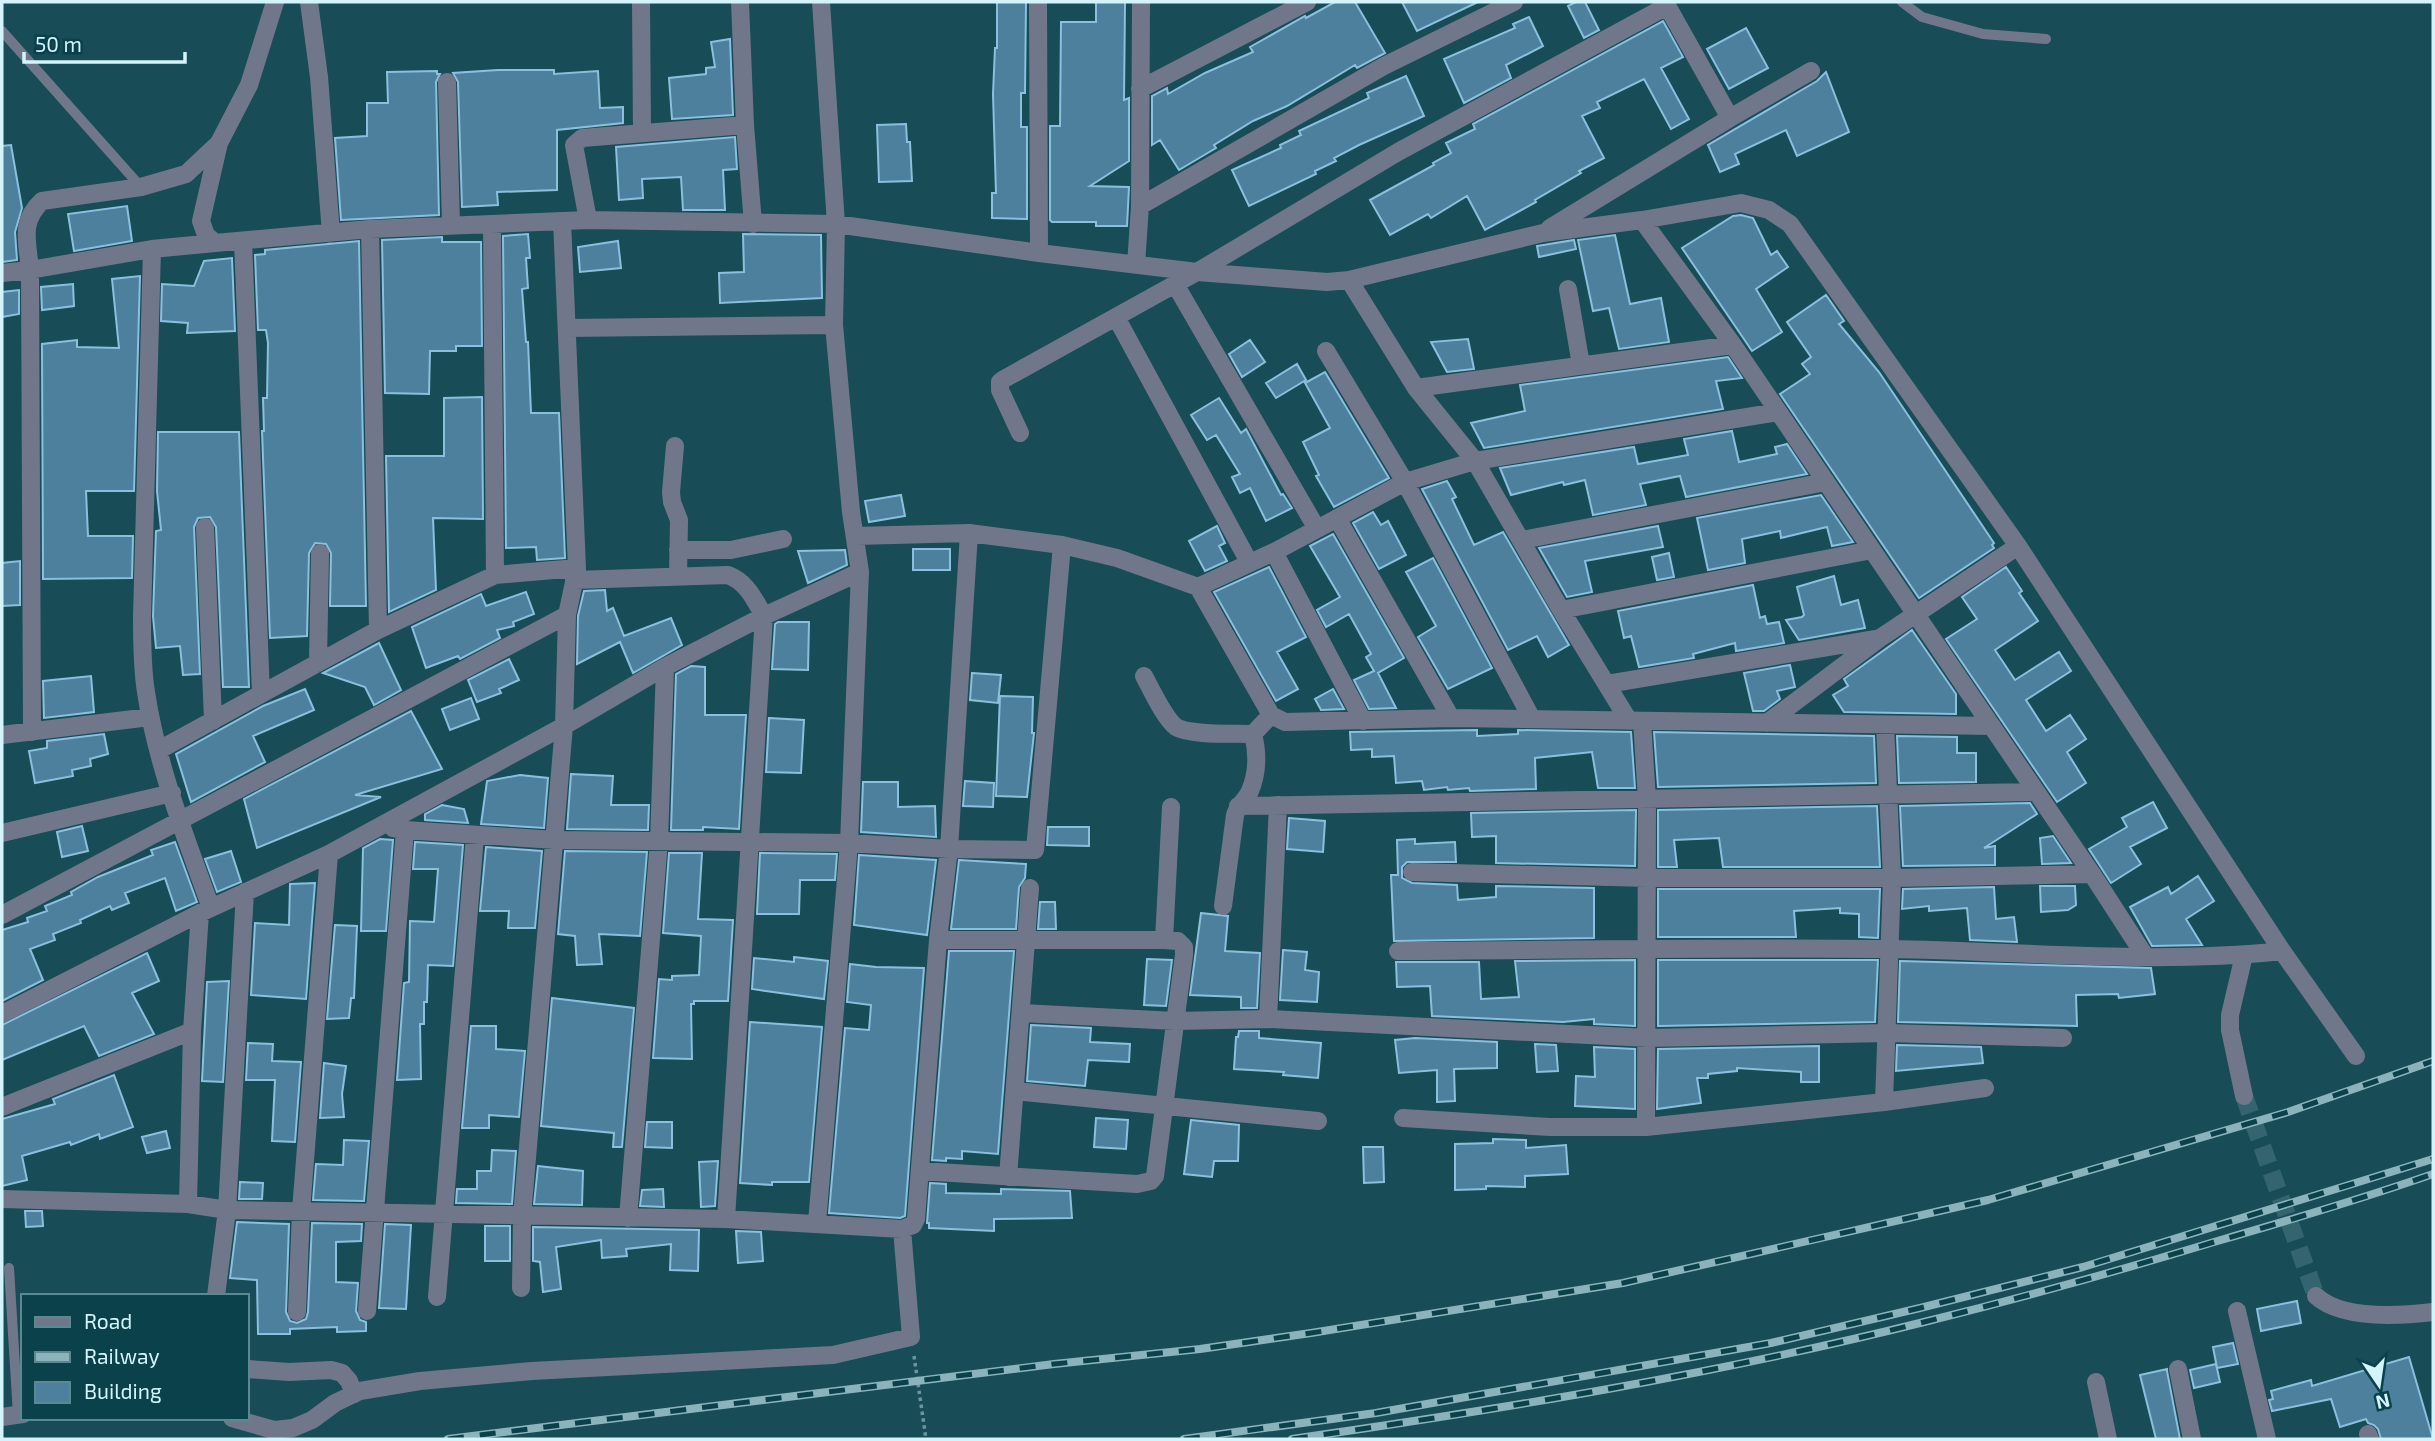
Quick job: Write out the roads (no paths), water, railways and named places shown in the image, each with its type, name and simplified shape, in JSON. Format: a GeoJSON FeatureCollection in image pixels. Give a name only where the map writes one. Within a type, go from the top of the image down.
{"type":"FeatureCollection","features":[{"type":"Feature","properties":{"kind":"street"},"geometry":{"type":"LineString","coordinates":[[215,243],[205,235],[201,221],[219,143],[249,85],[275,2]]}},
{"type":"Feature","properties":{"kind":"street"},"geometry":{"type":"LineString","coordinates":[[309,2],[331,234]]}},
{"type":"Feature","properties":{"kind":"street"},"geometry":{"type":"LineString","coordinates":[[641,2],[642,133]]}},
{"type":"Feature","properties":{"kind":"street"},"geometry":{"type":"LineString","coordinates":[[740,2],[745,125],[753,223]]}},
{"type":"Feature","properties":{"kind":"street"},"geometry":{"type":"LineString","coordinates":[[817,1223],[849,843],[860,572],[850,512],[834,326],[836,224],[821,2]]}},
{"type":"Feature","properties":{"kind":"street"},"geometry":{"type":"LineString","coordinates":[[1038,2],[1039,253]]}},
{"type":"Feature","properties":{"kind":"street"},"geometry":{"type":"LineString","coordinates":[[1136,265],[1140,206],[1141,2]]}},
{"type":"Feature","properties":{"kind":"street"},"geometry":{"type":"LineString","coordinates":[[1140,89],[1307,2]]}},
{"type":"Feature","properties":{"kind":"street"},"geometry":{"type":"LineString","coordinates":[[1140,206],[1384,66],[1514,2]]}},
{"type":"Feature","properties":{"kind":"street"},"geometry":{"type":"LineString","coordinates":[[1020,433],[1002,398],[1000,382],[1197,272],[1398,152],[1666,4],[1730,118]]}},
{"type":"Feature","properties":{"kind":"street"},"geometry":{"type":"LineString","coordinates":[[1543,233],[1811,71]]}},
{"type":"Feature","properties":{"kind":"street"},"geometry":{"type":"LineString","coordinates":[[447,82],[451,225]]}},
{"type":"Feature","properties":{"kind":"street"},"geometry":{"type":"LineString","coordinates":[[588,220],[574,145],[582,138],[745,125]]}},
{"type":"Feature","properties":{"kind":"street"},"geometry":{"type":"LineString","coordinates":[[32,732],[30,270],[26,222],[42,201],[141,187],[186,174],[219,143]]}},
{"type":"Feature","properties":{"kind":"street"},"geometry":{"type":"LineString","coordinates":[[2,273],[152,249],[215,243],[370,229],[588,220],[836,224],[1136,265],[1327,282],[1349,280],[1543,233],[1741,203],[1769,210],[1790,224],[2018,546],[2282,951],[2356,1056]]}},
{"type":"Feature","properties":{"kind":"street"},"geometry":{"type":"LineString","coordinates":[[1642,220],[1733,345],[2145,956]]}},
{"type":"Feature","properties":{"kind":"street"},"geometry":{"type":"LineString","coordinates":[[521,1287],[522,1216],[564,726],[567,615],[576,574],[562,221]]}},
{"type":"Feature","properties":{"kind":"street"},"geometry":{"type":"LineString","coordinates":[[492,224],[495,575]]}},
{"type":"Feature","properties":{"kind":"street"},"geometry":{"type":"LineString","coordinates":[[370,229],[378,630]]}},
{"type":"Feature","properties":{"kind":"street"},"geometry":{"type":"LineString","coordinates":[[243,241],[261,694]]}},
{"type":"Feature","properties":{"kind":"street"},"geometry":{"type":"LineString","coordinates":[[152,249],[142,662],[150,717],[206,910],[192,1031],[188,1204]]}},
{"type":"Feature","properties":{"kind":"street"},"geometry":{"type":"LineString","coordinates":[[1349,280],[1416,388],[1475,461],[1606,684],[1635,721],[1647,800],[1646,1127]]}},
{"type":"Feature","properties":{"kind":"street"},"geometry":{"type":"LineString","coordinates":[[1175,284],[1317,529]]}},
{"type":"Feature","properties":{"kind":"street"},"geometry":{"type":"LineString","coordinates":[[1568,289],[1580,365]]}},
{"type":"Feature","properties":{"kind":"street"},"geometry":{"type":"LineString","coordinates":[[1116,317],[1249,562]]}},
{"type":"Feature","properties":{"kind":"street"},"geometry":{"type":"LineString","coordinates":[[566,328],[834,326]]}},
{"type":"Feature","properties":{"kind":"street"},"geometry":{"type":"LineString","coordinates":[[1416,388],[1733,345]]}},
{"type":"Feature","properties":{"kind":"street"},"geometry":{"type":"LineString","coordinates":[[1326,351],[1405,482],[1532,719]]}},
{"type":"Feature","properties":{"kind":"street"},"geometry":{"type":"LineString","coordinates":[[1198,587],[1273,552],[1405,482],[1475,461],[1778,412]]}},
{"type":"Feature","properties":{"kind":"street"},"geometry":{"type":"LineString","coordinates":[[676,446],[671,492],[678,520],[678,577]]}},
{"type":"Feature","properties":{"kind":"street"},"geometry":{"type":"LineString","coordinates":[[1522,540],[1826,482]]}},
{"type":"Feature","properties":{"kind":"street"},"geometry":{"type":"LineString","coordinates":[[1337,518],[1451,718]]}},
{"type":"Feature","properties":{"kind":"street"},"geometry":{"type":"LineString","coordinates":[[205,527],[213,721]]}},
{"type":"Feature","properties":{"kind":"street"},"geometry":{"type":"LineString","coordinates":[[856,536],[969,533],[1062,545],[1117,558],[1198,587],[1271,715],[1284,722],[1451,718],[1992,726]]}},
{"type":"Feature","properties":{"kind":"street"},"geometry":{"type":"LineString","coordinates":[[2,1199],[188,1204],[228,1210],[726,1219],[902,1229],[913,1225],[916,1219],[937,940],[949,849],[969,533]]}},
{"type":"Feature","properties":{"kind":"street"},"geometry":{"type":"LineString","coordinates":[[678,550],[731,550],[783,539]]}},
{"type":"Feature","properties":{"kind":"street"},"geometry":{"type":"LineString","coordinates":[[380,826],[475,836],[555,840],[849,843],[949,849],[1035,850],[1062,545]]}},
{"type":"Feature","properties":{"kind":"street"},"geometry":{"type":"LineString","coordinates":[[1767,723],[1880,638],[2018,546]]}},
{"type":"Feature","properties":{"kind":"street"},"geometry":{"type":"LineString","coordinates":[[1561,610],[1872,550]]}},
{"type":"Feature","properties":{"kind":"street"},"geometry":{"type":"LineString","coordinates":[[318,663],[320,552]]}},
{"type":"Feature","properties":{"kind":"street"},"geometry":{"type":"LineString","coordinates":[[1273,552],[1363,721]]}},
{"type":"Feature","properties":{"kind":"street"},"geometry":{"type":"LineString","coordinates":[[2,1014],[206,910],[329,854],[564,726],[665,667],[764,616],[860,572]]}},
{"type":"Feature","properties":{"kind":"street"},"geometry":{"type":"LineString","coordinates":[[159,750],[378,630],[495,575],[728,575],[738,579],[746,586],[764,616],[726,1219]]}},
{"type":"Feature","properties":{"kind":"street"},"geometry":{"type":"LineString","coordinates":[[2,915],[567,615]]}},
{"type":"Feature","properties":{"kind":"street"},"geometry":{"type":"LineString","coordinates":[[1606,684],[1880,638]]}},
{"type":"Feature","properties":{"kind":"street"},"geometry":{"type":"LineString","coordinates":[[628,1218],[659,841],[665,667]]}},
{"type":"Feature","properties":{"kind":"street"},"geometry":{"type":"LineString","coordinates":[[1143,676],[1177,727],[1188,731],[1253,734],[1271,715]]}},
{"type":"Feature","properties":{"kind":"street"},"geometry":{"type":"LineString","coordinates":[[2,735],[150,717]]}},
{"type":"Feature","properties":{"kind":"street"},"geometry":{"type":"LineString","coordinates":[[1884,1102],[1892,878],[1885,724]]}},
{"type":"Feature","properties":{"kind":"street"},"geometry":{"type":"LineString","coordinates":[[1223,906],[1235,815],[1238,806],[1249,793],[1256,770],[1258,753],[1253,734]]}},
{"type":"Feature","properties":{"kind":"street"},"geometry":{"type":"LineString","coordinates":[[1238,806],[2036,792]]}},
{"type":"Feature","properties":{"kind":"street"},"geometry":{"type":"LineString","coordinates":[[2,833],[172,793]]}},
{"type":"Feature","properties":{"kind":"street"},"geometry":{"type":"LineString","coordinates":[[1268,1019],[1278,805]]}},
{"type":"Feature","properties":{"kind":"street"},"geometry":{"type":"LineString","coordinates":[[1164,940],[1171,807]]}},
{"type":"Feature","properties":{"kind":"street"},"geometry":{"type":"LineString","coordinates":[[367,1311],[405,830]]}},
{"type":"Feature","properties":{"kind":"street"},"geometry":{"type":"LineString","coordinates":[[437,1297],[475,836]]}},
{"type":"Feature","properties":{"kind":"street"},"geometry":{"type":"LineString","coordinates":[[297,1312],[301,1211],[329,854]]}},
{"type":"Feature","properties":{"kind":"street"},"geometry":{"type":"LineString","coordinates":[[1412,872],[1648,878],[1892,878],[2092,874]]}},
{"type":"Feature","properties":{"kind":"street"},"geometry":{"type":"LineString","coordinates":[[1008,1177],[1030,888]]}},
{"type":"Feature","properties":{"kind":"street"},"geometry":{"type":"LineString","coordinates":[[216,1294],[228,1210],[245,892]]}},
{"type":"Feature","properties":{"kind":"street"},"geometry":{"type":"LineString","coordinates":[[920,1171],[1144,1184],[1151,1181],[1155,1176],[1184,947],[1178,941],[1164,940],[937,940]]}},
{"type":"Feature","properties":{"kind":"street"},"geometry":{"type":"LineString","coordinates":[[1398,951],[1890,949],[2145,956],[2244,955],[2282,951]]}},
{"type":"Feature","properties":{"kind":"street"},"geometry":{"type":"LineString","coordinates":[[2244,955],[2230,1015],[2230,1030],[2244,1096]]}},
{"type":"Feature","properties":{"kind":"street"},"geometry":{"type":"LineString","coordinates":[[1021,1013],[1175,1021],[1268,1019],[1648,1038],[1888,1033],[2063,1038]]}},
{"type":"Feature","properties":{"kind":"street"},"geometry":{"type":"LineString","coordinates":[[2,1107],[192,1031]]}},
{"type":"Feature","properties":{"kind":"street"},"geometry":{"type":"LineString","coordinates":[[1403,1118],[1550,1127],[1646,1127],[1884,1102],[1985,1088]]}},
{"type":"Feature","properties":{"kind":"street"},"geometry":{"type":"LineString","coordinates":[[1015,1091],[1318,1121]]}},
{"type":"Feature","properties":{"kind":"street"},"geometry":{"type":"LineString","coordinates":[[239,1420],[274,1430],[293,1428],[312,1420],[335,1403],[354,1394],[420,1381],[532,1371],[833,1355],[911,1336],[902,1229]]}},
{"type":"Feature","properties":{"kind":"street"},"geometry":{"type":"LineString","coordinates":[[2316,1296],[2325,1304],[2358,1314],[2433,1312]]}},
{"type":"Feature","properties":{"kind":"street"},"geometry":{"type":"LineString","coordinates":[[2237,1311],[2267,1439]]}},
{"type":"Feature","properties":{"kind":"street"},"geometry":{"type":"LineString","coordinates":[[248,1369],[289,1372],[331,1370],[342,1373],[349,1381],[354,1394]]}},
{"type":"Feature","properties":{"kind":"street"},"geometry":{"type":"LineString","coordinates":[[2178,1369],[2192,1439]]}},
{"type":"Feature","properties":{"kind":"street"},"geometry":{"type":"LineString","coordinates":[[2096,1382],[2108,1439]]}},
{"type":"Feature","properties":{"kind":"lane"},"geometry":{"type":"LineString","coordinates":[[1902,2],[1922,17],[1983,34],[2046,39]]}},
{"type":"Feature","properties":{"kind":"lane"},"geometry":{"type":"LineString","coordinates":[[2,31],[141,187]]}},
{"type":"Feature","properties":{"kind":"lane"},"geometry":{"type":"LineString","coordinates":[[9,1268],[19,1387],[14,1416]]}},
{"type":"Feature","properties":{"kind":"tunnel"},"geometry":{"type":"LineString","coordinates":[[2244,1096],[2316,1296]]}},
{"type":"Feature","properties":{"kind":"railway"},"geometry":{"type":"LineString","coordinates":[[448,1439],[1054,1364],[1200,1349],[1623,1283],[1988,1200],[2288,1112],[2433,1061]]}},
{"type":"Feature","properties":{"kind":"railway"},"geometry":{"type":"LineString","coordinates":[[1184,1439],[1376,1413],[1771,1343],[2083,1267],[2433,1159]]}},
{"type":"Feature","properties":{"kind":"railway"},"geometry":{"type":"LineString","coordinates":[[1292,1439],[1610,1389],[1846,1341],[2106,1274],[2324,1210],[2433,1174]]}}]}
